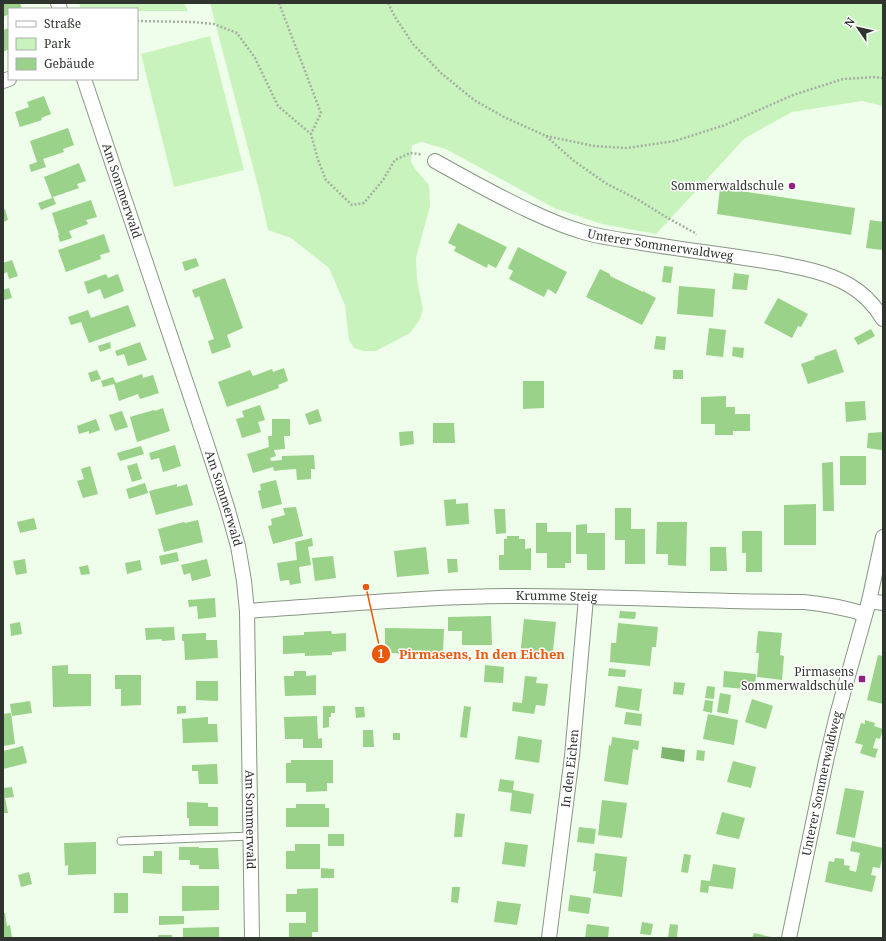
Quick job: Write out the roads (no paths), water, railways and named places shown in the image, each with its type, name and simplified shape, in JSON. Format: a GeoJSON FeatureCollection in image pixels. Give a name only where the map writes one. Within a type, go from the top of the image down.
{"type":"FeatureCollection","features":[{"type":"Feature","properties":{"kind":"street","name":"Am Sommerwald"},"geometry":{"type":"LineString","coordinates":[[84,80],[207,445],[238,546],[247,611],[252,938]]}},
{"type":"Feature","properties":{"kind":"street","name":"Unterer Sommerwaldweg"},"geometry":{"type":"LineString","coordinates":[[435,161],[474,184],[513,203],[547,219],[580,231],[615,239],[809,269],[832,277],[850,285],[863,295],[878,310],[883,319]]}},
{"type":"Feature","properties":{"kind":"street","name":"Unterer Sommerwaldweg"},"geometry":{"type":"LineString","coordinates":[[789,938],[826,760],[867,607],[883,537]]}},
{"type":"Feature","properties":{"kind":"street","name":"Krumme Steig"},"geometry":{"type":"LineString","coordinates":[[247,611],[369,602],[519,596],[804,602],[846,608],[867,607],[883,604]]}},
{"type":"Feature","properties":{"kind":"street","name":"In den Eichen"},"geometry":{"type":"LineString","coordinates":[[549,938],[572,756],[586,598]]}},
{"type":"Feature","properties":{"kind":"lane"},"geometry":{"type":"LineString","coordinates":[[121,841],[251,836]]}},
{"type":"Feature","properties":{"kind":"place","name":"Sommerwaldschule"},"geometry":{"type":"Point","coordinates":[792,186]}},
{"type":"Feature","properties":{"kind":"place","name":"Pirmasens, In den Eichen"},"geometry":{"type":"Point","coordinates":[366,587]}},
{"type":"Feature","properties":{"kind":"place","name":"Pirmasens Sommerwaldschule"},"geometry":{"type":"Point","coordinates":[862,679]}}]}
